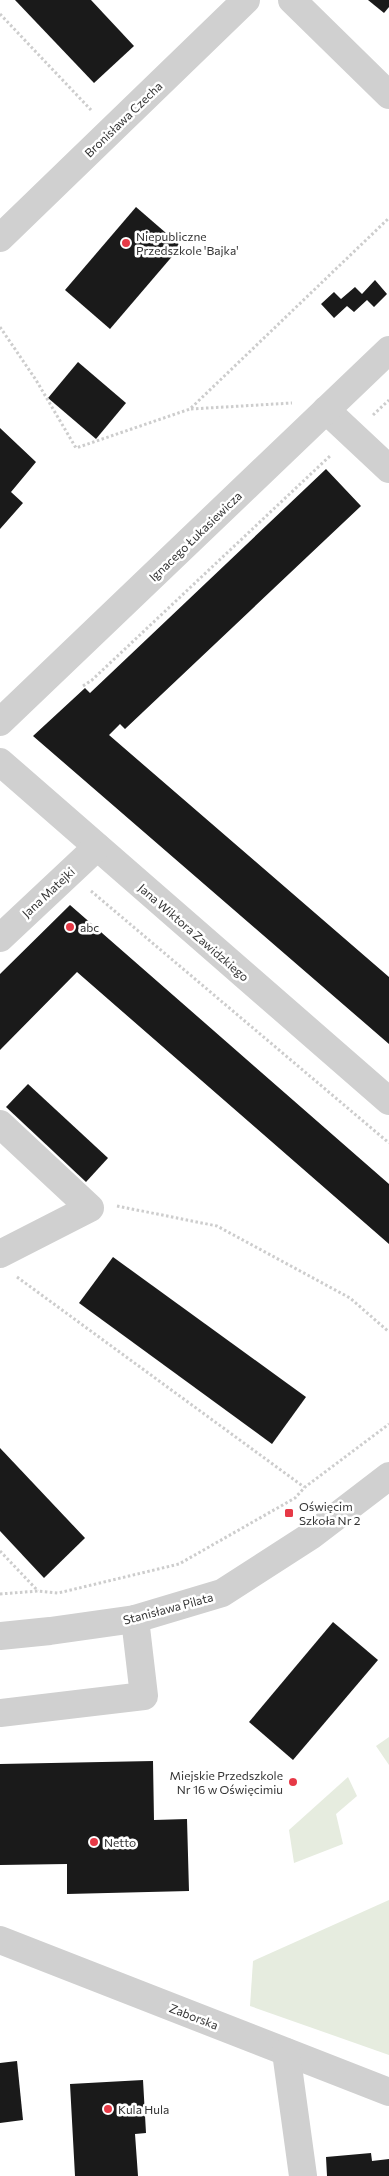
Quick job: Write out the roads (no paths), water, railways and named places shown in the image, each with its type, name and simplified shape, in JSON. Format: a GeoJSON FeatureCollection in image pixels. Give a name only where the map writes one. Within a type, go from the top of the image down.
{"type":"FeatureCollection","features":[{"type":"Feature","properties":{"kind":"street","name":"Bronisława Czecha"},"geometry":{"type":"LineString","coordinates":[[0,238],[246,0]]}},
{"type":"Feature","properties":{"kind":"street"},"geometry":{"type":"LineString","coordinates":[[292,0],[389,95]]}},
{"type":"Feature","properties":{"kind":"street","name":"Ignacego Łukasiewicza"},"geometry":{"type":"LineString","coordinates":[[0,722],[389,350]]}},
{"type":"Feature","properties":{"kind":"street"},"geometry":{"type":"LineString","coordinates":[[326,410],[389,469]]}},
{"type":"Feature","properties":{"kind":"street","name":"Jana Wiktora Zawidzkiego"},"geometry":{"type":"LineString","coordinates":[[0,762],[389,1101]]}},
{"type":"Feature","properties":{"kind":"street","name":"Jana Matejki"},"geometry":{"type":"LineString","coordinates":[[0,938],[97,847]]}},
{"type":"Feature","properties":{"kind":"street"},"geometry":{"type":"LineString","coordinates":[[0,1124],[90,1208],[0,1254]]}},
{"type":"Feature","properties":{"kind":"street","name":"Stanisława Pilata"},"geometry":{"type":"LineString","coordinates":[[0,1636],[135,1619],[222,1593],[312,1535],[389,1476]]}},
{"type":"Feature","properties":{"kind":"street"},"geometry":{"type":"LineString","coordinates":[[0,1713],[144,1696],[135,1619]]}},
{"type":"Feature","properties":{"kind":"street","name":"Zaborska"},"geometry":{"type":"LineString","coordinates":[[0,1940],[389,2092]]}},
{"type":"Feature","properties":{"kind":"street"},"geometry":{"type":"LineString","coordinates":[[286,2052],[303,2176]]}},
{"type":"Feature","properties":{"kind":"place","name":"Niepubliczne Przedszkole 'Bajka'"},"geometry":{"type":"Point","coordinates":[126,243]}},
{"type":"Feature","properties":{"kind":"place","name":"abc"},"geometry":{"type":"Point","coordinates":[70,927]}},
{"type":"Feature","properties":{"kind":"place","name":"Oświęcim Szkoła Nr 2"},"geometry":{"type":"Point","coordinates":[289,1513]}},
{"type":"Feature","properties":{"kind":"place","name":"Miejskie Przedszkole Nr 16 w Oświęcimiu"},"geometry":{"type":"Point","coordinates":[293,1782]}},
{"type":"Feature","properties":{"kind":"place","name":"Netto"},"geometry":{"type":"Point","coordinates":[94,1842]}},
{"type":"Feature","properties":{"kind":"place","name":"Kula Hula"},"geometry":{"type":"Point","coordinates":[108,2109]}}]}
